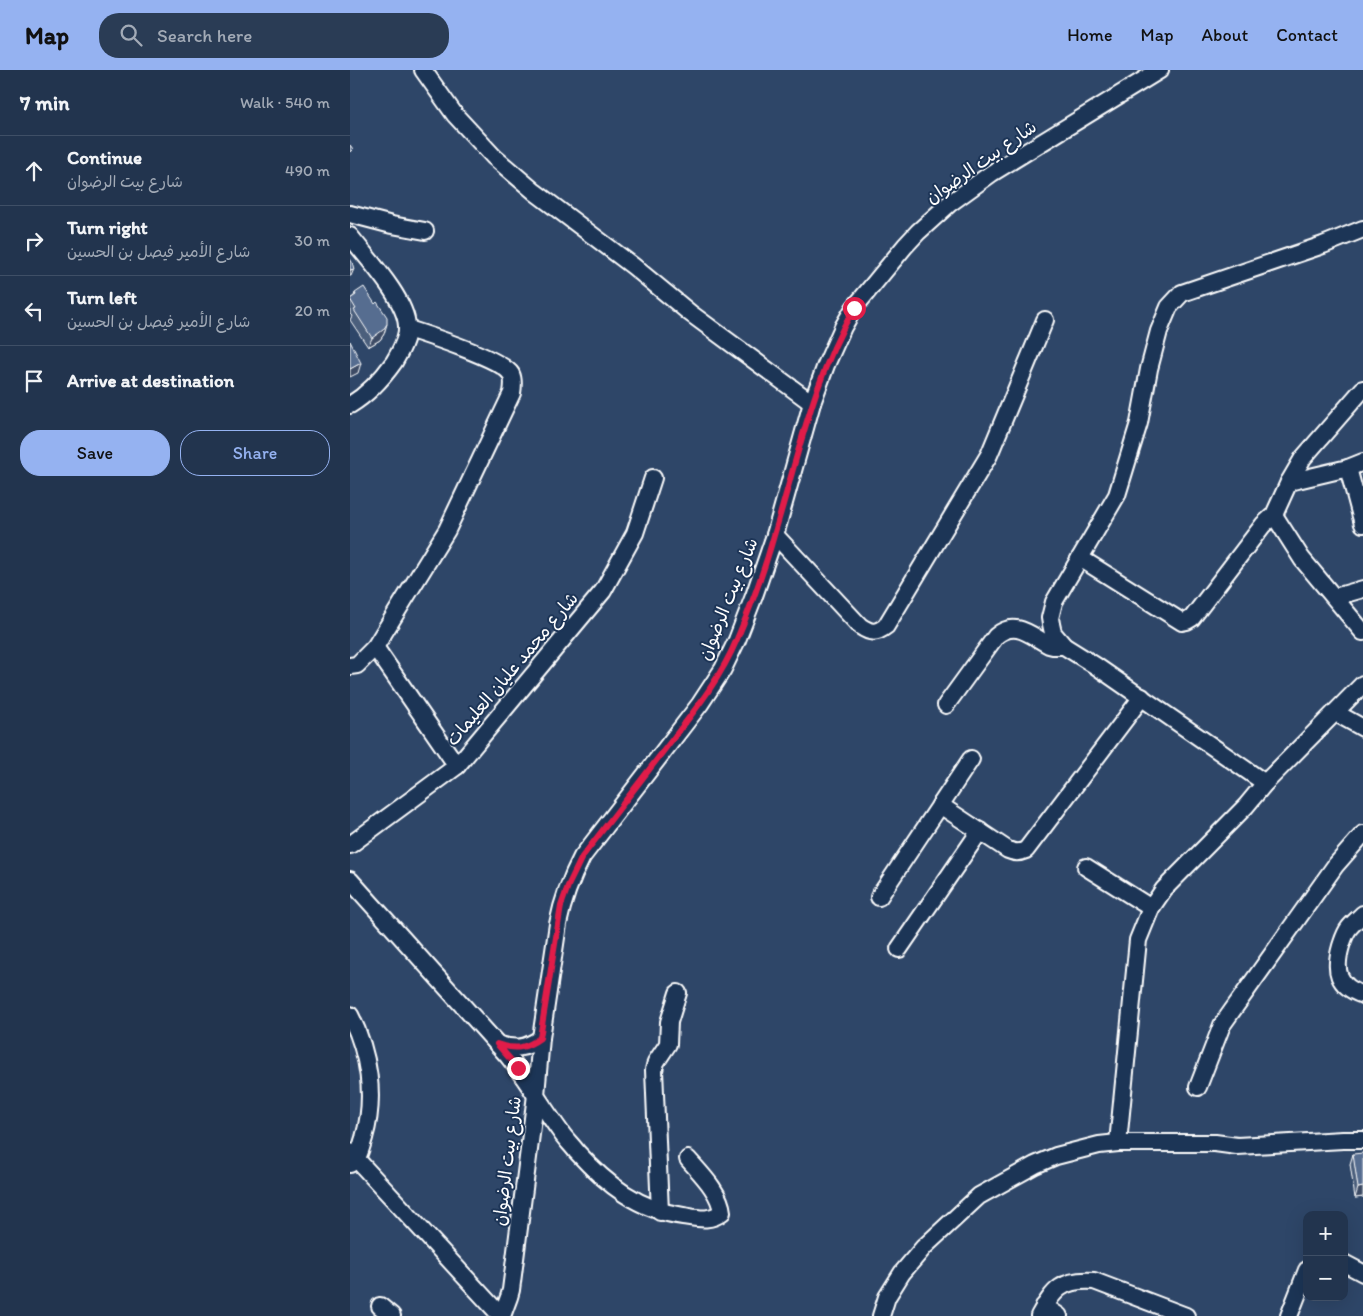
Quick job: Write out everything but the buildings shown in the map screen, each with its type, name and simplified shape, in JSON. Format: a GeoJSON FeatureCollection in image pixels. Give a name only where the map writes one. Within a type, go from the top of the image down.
{"type":"FeatureCollection","features":[{"type":"Feature","properties":{"kind":"street"},"geometry":{"type":"LineString","coordinates":[[422,70],[455,115],[494,157],[535,192],[633,266],[698,319],[812,402]]}},
{"type":"Feature","properties":{"kind":"street","name":"شارع بيت الرضوان"},"geometry":{"type":"LineString","coordinates":[[502,1316],[510,1297],[536,1095],[540,1038],[561,906],[572,875],[582,857],[700,704],[723,669],[737,640],[775,535],[812,402],[834,347],[854,308],[892,260],[918,232],[949,204],[992,173],[1160,70]]}},
{"type":"Feature","properties":{"kind":"street"},"geometry":{"type":"LineString","coordinates":[[350,214],[425,231]]}},
{"type":"Feature","properties":{"kind":"street"},"geometry":{"type":"LineString","coordinates":[[1265,783],[1142,697],[1064,646],[1053,634],[1050,618],[1054,602],[1117,495],[1139,422],[1158,331],[1169,307],[1182,293],[1298,254],[1363,228]]}},
{"type":"Feature","properties":{"kind":"street"},"geometry":{"type":"LineString","coordinates":[[350,236],[393,291],[401,304],[408,328],[402,347],[389,368],[371,390],[350,405]]}},
{"type":"Feature","properties":{"kind":"street"},"geometry":{"type":"LineString","coordinates":[[775,535],[860,626],[867,631],[874,632],[886,626],[989,455],[1045,320]]}},
{"type":"Feature","properties":{"kind":"street"},"geometry":{"type":"LineString","coordinates":[[350,666],[357,665],[375,648],[447,530],[512,393],[513,382],[511,374],[502,366],[471,351],[408,328]]}},
{"type":"Feature","properties":{"kind":"street"},"geometry":{"type":"LineString","coordinates":[[1080,558],[1182,622],[1187,622],[1263,525],[1274,515],[1303,458],[1363,389]]}},
{"type":"Feature","properties":{"kind":"street"},"geometry":{"type":"LineString","coordinates":[[1290,482],[1355,465],[1363,524]]}},
{"type":"Feature","properties":{"kind":"street","name":"شارع محمد عليان العليمات"},"geometry":{"type":"LineString","coordinates":[[350,845],[457,766],[603,591],[635,533],[653,478]]}},
{"type":"Feature","properties":{"kind":"street"},"geometry":{"type":"LineString","coordinates":[[1274,515],[1302,558],[1363,632]]}},
{"type":"Feature","properties":{"kind":"street"},"geometry":{"type":"LineString","coordinates":[[1335,597],[1363,589]]}},
{"type":"Feature","properties":{"kind":"street"},"geometry":{"type":"LineString","coordinates":[[946,705],[1000,632],[1020,629],[1048,645],[1064,646]]}},
{"type":"Feature","properties":{"kind":"street"},"geometry":{"type":"LineString","coordinates":[[375,648],[457,766]]}},
{"type":"Feature","properties":{"kind":"street"},"geometry":{"type":"LineString","coordinates":[[1118,1143],[1138,940],[1151,908],[1164,889],[1363,684]]}},
{"type":"Feature","properties":{"kind":"street"},"geometry":{"type":"LineString","coordinates":[[940,805],[1014,853],[1026,850],[1142,697]]}},
{"type":"Feature","properties":{"kind":"street"},"geometry":{"type":"LineString","coordinates":[[1336,713],[1363,728]]}},
{"type":"Feature","properties":{"kind":"street"},"geometry":{"type":"LineString","coordinates":[[879,897],[971,759]]}},
{"type":"Feature","properties":{"kind":"street"},"geometry":{"type":"LineString","coordinates":[[900,949],[980,831]]}},
{"type":"Feature","properties":{"kind":"street"},"geometry":{"type":"LineString","coordinates":[[1198,1087],[1222,1026],[1335,866],[1363,834]]}},
{"type":"Feature","properties":{"kind":"street"},"geometry":{"type":"LineString","coordinates":[[1086,867],[1151,908]]}},
{"type":"Feature","properties":{"kind":"street"},"geometry":{"type":"LineString","coordinates":[[350,880],[518,1068],[561,1133],[606,1181],[629,1197],[660,1212],[706,1220],[717,1217],[722,1212],[721,1205],[709,1185],[688,1159]]}},
{"type":"Feature","properties":{"kind":"street"},"geometry":{"type":"LineString","coordinates":[[1363,914],[1348,929],[1343,938],[1336,966],[1344,984],[1363,995]]}},
{"type":"Feature","properties":{"kind":"street"},"geometry":{"type":"LineString","coordinates":[[660,1212],[654,1070],[656,1062],[668,1044],[669,1022],[678,993]]}},
{"type":"Feature","properties":{"kind":"street"},"geometry":{"type":"LineString","coordinates":[[350,1015],[358,1032],[368,1068],[371,1092],[369,1118],[352,1159],[502,1316]]}},
{"type":"Feature","properties":{"kind":"street"},"geometry":{"type":"LineString","coordinates":[[497,1044],[508,1048],[520,1048],[540,1038]]}},
{"type":"Feature","properties":{"kind":"street"},"geometry":{"type":"LineString","coordinates":[[1215,1143],[1244,1135],[1363,1131]]}},
{"type":"Feature","properties":{"kind":"street"},"geometry":{"type":"LineString","coordinates":[[881,1316],[887,1297],[902,1273],[924,1247],[979,1196],[1035,1165],[1056,1156],[1099,1145],[1118,1143],[1215,1143],[1237,1146],[1363,1140]]}},
{"type":"Feature","properties":{"kind":"street"},"geometry":{"type":"LineString","coordinates":[[1348,1265],[1363,1273]]}},
{"type":"Feature","properties":{"kind":"street"},"geometry":{"type":"LineString","coordinates":[[1058,1316],[1042,1311],[1058,1289],[1068,1282],[1082,1280],[1094,1281],[1186,1316]]}},
{"type":"Feature","properties":{"kind":"street"},"geometry":{"type":"LineString","coordinates":[[1289,1316],[1303,1280]]}},
{"type":"Feature","properties":{"kind":"route"},"geometry":{"type":"LineString","coordinates":[[518,1068],[497,1044],[508,1048],[520,1048],[540,1038],[561,906],[572,875],[582,857],[700,704],[723,669],[737,640],[775,535],[812,402],[826,365],[854,308]]}}]}
